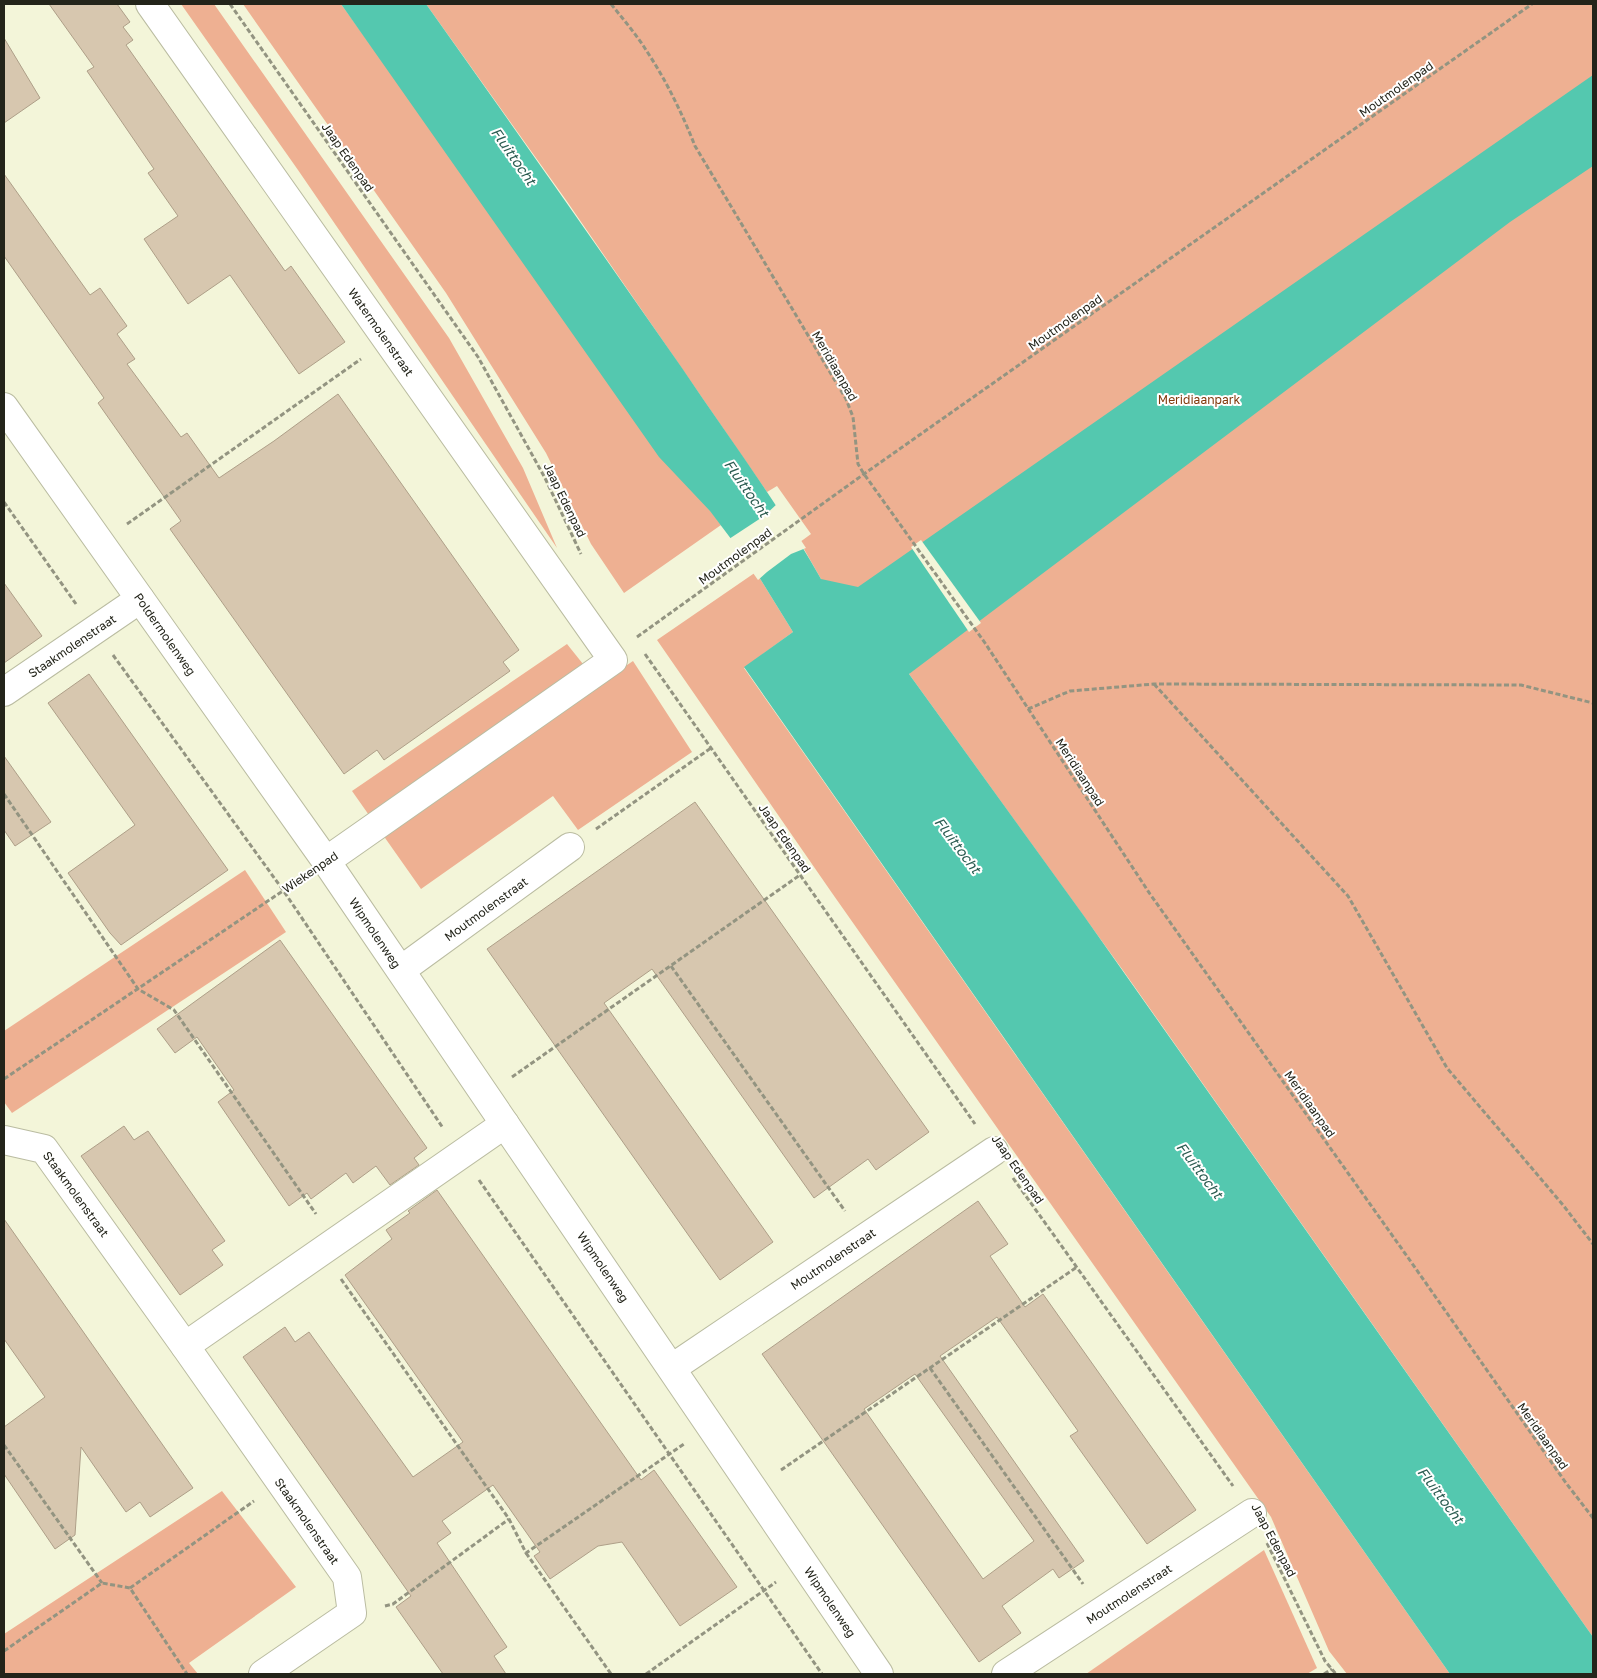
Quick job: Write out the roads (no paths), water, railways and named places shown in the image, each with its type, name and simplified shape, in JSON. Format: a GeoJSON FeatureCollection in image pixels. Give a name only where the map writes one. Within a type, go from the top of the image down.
{"type":"FeatureCollection","features":[{"type":"Feature","properties":{"kind":"street","name":"Watermolenstraat"},"geometry":{"type":"LineString","coordinates":[[150,4],[613,660]]}},
{"type":"Feature","properties":{"kind":"street","name":"Poldermolenweg"},"geometry":{"type":"LineString","coordinates":[[4,407],[326,861]]}},
{"type":"Feature","properties":{"kind":"street","name":"Staakmolenstraat"},"geometry":{"type":"LineString","coordinates":[[4,692],[140,600]]}},
{"type":"Feature","properties":{"kind":"street","name":"Wiekenpad"},"geometry":{"type":"LineString","coordinates":[[326,861],[613,660]]}},
{"type":"Feature","properties":{"kind":"street","name":"Moutmolenstraat"},"geometry":{"type":"LineString","coordinates":[[401,970],[570,847]]}},
{"type":"Feature","properties":{"kind":"street","name":"Wipmolenweg"},"geometry":{"type":"LineString","coordinates":[[326,861],[879,1674]]}},
{"type":"Feature","properties":{"kind":"street"},"geometry":{"type":"LineString","coordinates":[[185,1346],[505,1124]]}},
{"type":"Feature","properties":{"kind":"street","name":"Staakmolenstraat"},"geometry":{"type":"LineString","coordinates":[[4,1140],[44,1149],[185,1346],[346,1577],[352,1613],[263,1674]]}},
{"type":"Feature","properties":{"kind":"street","name":"Moutmolenstraat"},"geometry":{"type":"LineString","coordinates":[[672,1368],[994,1151]]}},
{"type":"Feature","properties":{"kind":"street","name":"Moutmolenstraat"},"geometry":{"type":"LineString","coordinates":[[1006,1674],[1252,1513]]}},
{"type":"Feature","properties":{"kind":"water","name":"Fluittocht"},"geometry":{"type":"Polygon","coordinates":[[[341,4],[426,4],[736,446],[789,525],[821,579],[858,587],[1593,75],[1593,166],[1510,222],[909,674],[1084,916],[1593,1637],[1593,1674],[1450,1674],[744,667],[793,632],[756,572],[710,511],[659,457],[341,4]]]}},
{"type":"Feature","properties":{"kind":"park label","name":"Meridiaanpark"},"geometry":{"type":"Point","coordinates":[1199,399]}}]}
